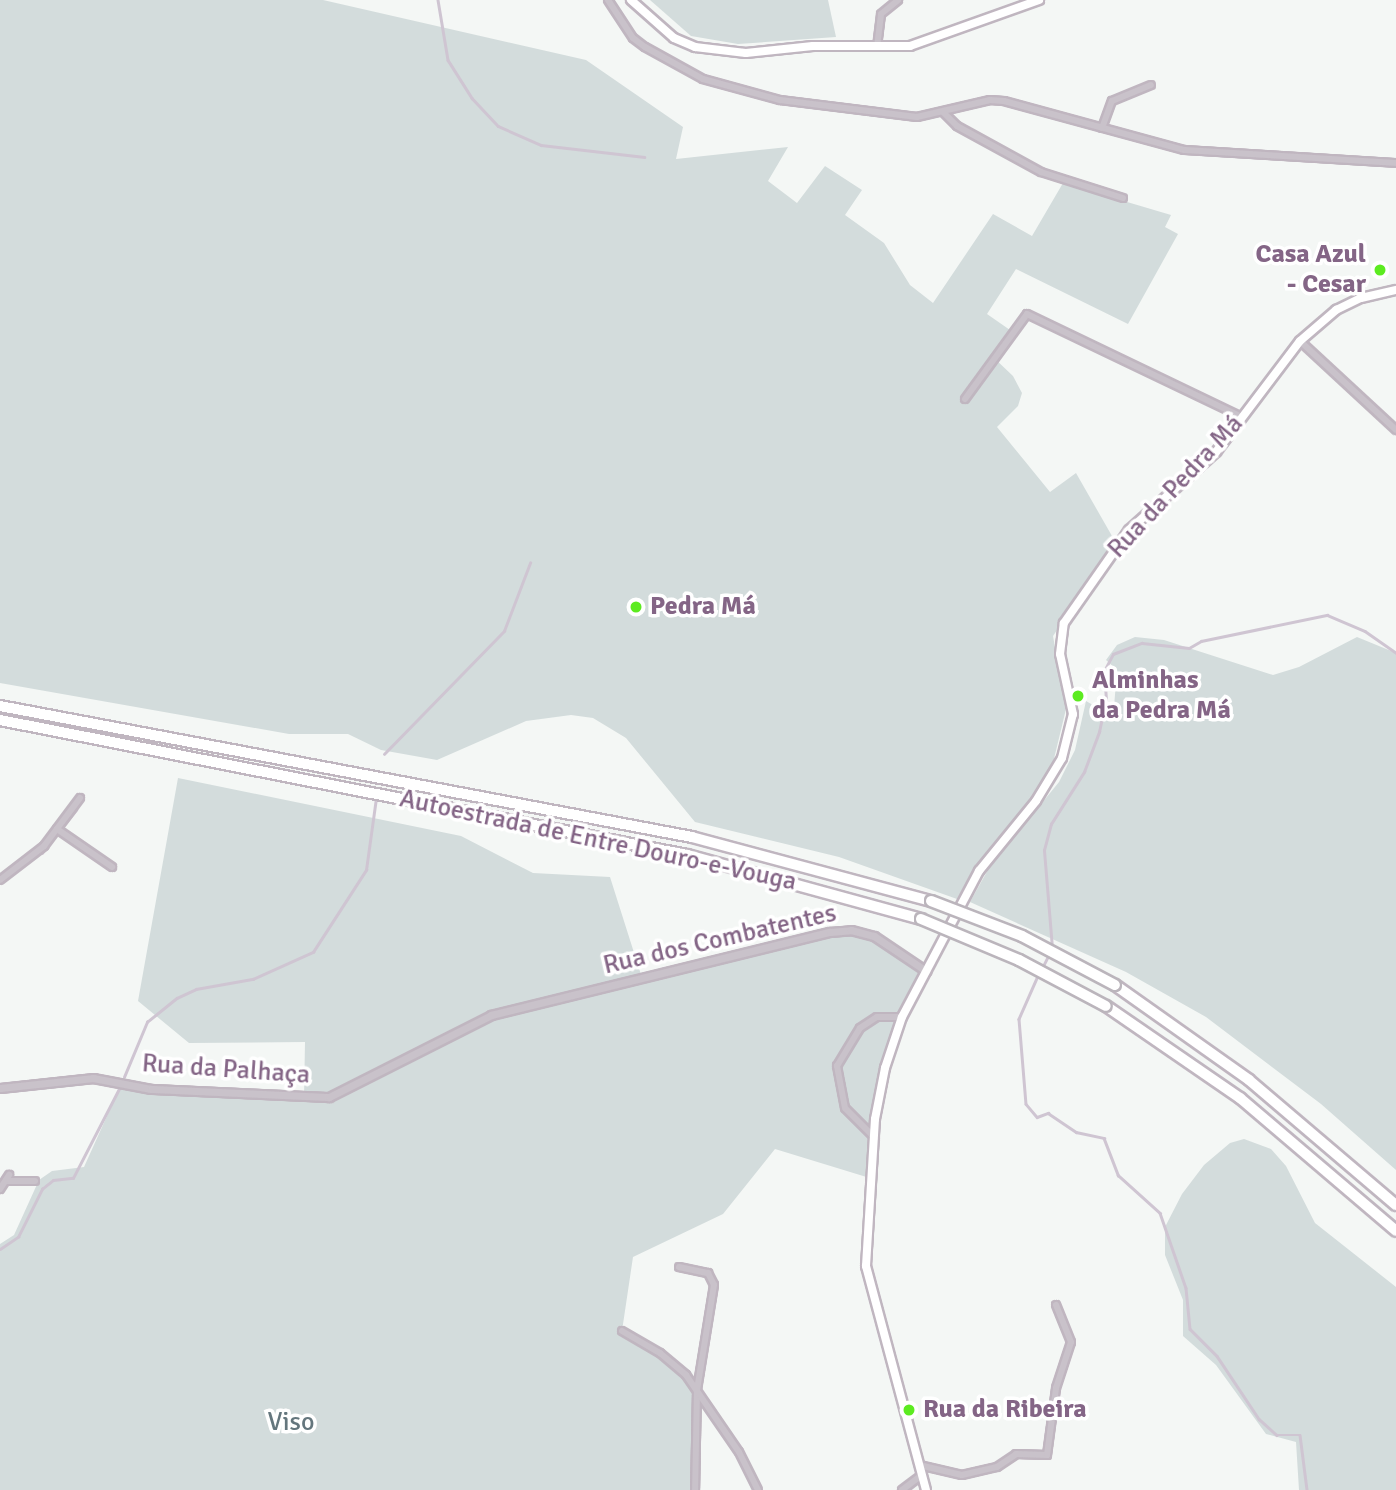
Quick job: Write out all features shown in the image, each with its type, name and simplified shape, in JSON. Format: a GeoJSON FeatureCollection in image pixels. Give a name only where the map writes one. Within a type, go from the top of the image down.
{"type":"FeatureCollection","features":[{"type":"Feature","properties":{"kind":"highway","name":"Autoestrada de Entre Douro-e-Vouga"},"geometry":{"type":"LineString","coordinates":[[0,706],[692,837],[931,901],[1022,936],[1115,985],[1250,1080],[1396,1205]]}},
{"type":"Feature","properties":{"kind":"highway","name":"Autoestrada de Entre Douro-e-Vouga"},"geometry":{"type":"LineString","coordinates":[[0,720],[687,855],[921,919],[1019,960],[1106,1006],[1240,1098],[1396,1231]]}},
{"type":"Feature","properties":{"kind":"main road"},"geometry":{"type":"LineString","coordinates":[[631,0],[674,38],[719,52],[877,47],[929,41],[1039,0]]}},
{"type":"Feature","properties":{"kind":"main road","name":"Rua da Pedra Má"},"geometry":{"type":"LineString","coordinates":[[926,971],[979,871],[1036,801],[1062,758],[1073,714],[1060,654],[1064,624],[1129,530],[1205,463],[1300,341],[1336,310],[1361,298],[1396,290]]}},
{"type":"Feature","properties":{"kind":"main road"},"geometry":{"type":"LineString","coordinates":[[926,971],[902,1017],[885,1068],[874,1138],[866,1266],[926,1490]]}},
{"type":"Feature","properties":{"kind":"street"},"geometry":{"type":"LineString","coordinates":[[608,0],[633,38],[703,79],[780,100],[904,116],[944,113],[990,100],[1184,150],[1396,163]]}},
{"type":"Feature","properties":{"kind":"street"},"geometry":{"type":"LineString","coordinates":[[877,47],[881,14],[898,0]]}},
{"type":"Feature","properties":{"kind":"street"},"geometry":{"type":"LineString","coordinates":[[1102,128],[1112,101],[1151,85]]}},
{"type":"Feature","properties":{"kind":"street"},"geometry":{"type":"LineString","coordinates":[[944,113],[957,126],[1041,172],[1123,198]]}},
{"type":"Feature","properties":{"kind":"street"},"geometry":{"type":"LineString","coordinates":[[965,399],[1027,314],[1242,418]]}},
{"type":"Feature","properties":{"kind":"street"},"geometry":{"type":"LineString","coordinates":[[1300,341],[1396,430]]}},
{"type":"Feature","properties":{"kind":"street"},"geometry":{"type":"LineString","coordinates":[[0,880],[44,846],[80,798]]}},
{"type":"Feature","properties":{"kind":"street"},"geometry":{"type":"LineString","coordinates":[[57,829],[112,867]]}},
{"type":"Feature","properties":{"kind":"street","name":"Rua dos Combatentes"},"geometry":{"type":"LineString","coordinates":[[596,990],[851,930],[874,936],[926,971]]}},
{"type":"Feature","properties":{"kind":"street","name":"Rua da Palhaça"},"geometry":{"type":"LineString","coordinates":[[0,1088],[93,1078],[151,1089],[329,1097],[491,1015],[596,990]]}},
{"type":"Feature","properties":{"kind":"street"},"geometry":{"type":"LineString","coordinates":[[874,1138],[845,1108],[837,1066],[860,1028],[877,1017],[902,1017]]}},
{"type":"Feature","properties":{"kind":"street"},"geometry":{"type":"LineString","coordinates":[[0,1189],[8,1178],[35,1181]]}},
{"type":"Feature","properties":{"kind":"street"},"geometry":{"type":"LineString","coordinates":[[679,1267],[708,1273],[714,1285],[697,1390],[695,1490]]}},
{"type":"Feature","properties":{"kind":"street"},"geometry":{"type":"LineString","coordinates":[[919,1465],[962,1475],[997,1467],[1016,1454],[1047,1455],[1056,1388],[1070,1351],[1068,1328],[1056,1306]]}},
{"type":"Feature","properties":{"kind":"street"},"geometry":{"type":"LineString","coordinates":[[622,1331],[660,1353],[697,1390],[758,1490]]}},
{"type":"Feature","properties":{"kind":"street"},"geometry":{"type":"LineString","coordinates":[[902,1490],[922,1475]]}},
{"type":"Feature","properties":{"kind":"green space"},"geometry":{"type":"Polygon","coordinates":[[[0,0],[323,0],[586,60],[683,127],[676,159],[788,147],[768,181],[797,203],[825,166],[862,190],[845,215],[884,243],[910,285],[933,303],[993,214],[1032,236],[1063,183],[1171,215],[1165,227],[1178,234],[1128,324],[1016,269],[987,314],[1010,330],[993,357],[1013,376],[1022,393],[1018,406],[997,427],[1050,492],[1076,473],[1116,543],[1053,636],[1066,709],[1053,763],[1029,802],[974,869],[957,899],[839,857],[695,822],[626,738],[593,718],[571,715],[526,721],[437,760],[381,750],[348,734],[289,734],[0,683],[0,0]]]}},
{"type":"Feature","properties":{"kind":"green space"},"geometry":{"type":"Polygon","coordinates":[[[650,0],[828,0],[836,37],[738,44],[691,36],[650,0]]]}},
{"type":"Feature","properties":{"kind":"green space"},"geometry":{"type":"Polygon","coordinates":[[[1135,637],[1164,640],[1273,675],[1299,667],[1357,637],[1396,653],[1396,1170],[1321,1104],[1206,1017],[1126,972],[970,902],[989,868],[1059,782],[1075,750],[1086,701],[1105,712],[1114,707],[1117,670],[1106,660],[1117,645],[1135,637]]]}},
{"type":"Feature","properties":{"kind":"green space","name":"Viso"},"geometry":{"type":"Polygon","coordinates":[[[178,778],[461,836],[533,873],[610,877],[643,981],[851,930],[874,936],[926,971],[902,1017],[875,1119],[873,1179],[775,1149],[723,1214],[633,1257],[622,1331],[660,1353],[697,1390],[695,1490],[0,1490],[0,1244],[14,1235],[39,1180],[52,1171],[84,1167],[121,1085],[156,1094],[304,1098],[305,1042],[189,1043],[138,1001],[178,778]]]}},
{"type":"Feature","properties":{"kind":"green space"},"geometry":{"type":"Polygon","coordinates":[[[1244,1139],[1271,1149],[1286,1166],[1315,1223],[1396,1287],[1396,1490],[1299,1490],[1296,1442],[1266,1434],[1216,1365],[1183,1336],[1183,1300],[1165,1255],[1165,1227],[1182,1194],[1204,1165],[1230,1143],[1244,1139]]]}},
{"type":"Feature","properties":{"kind":"waterway"},"geometry":{"type":"LineString","coordinates":[[438,0],[448,60],[472,98],[498,126],[541,145],[644,157]]}},
{"type":"Feature","properties":{"kind":"waterway"},"geometry":{"type":"LineString","coordinates":[[384,754],[504,631],[530,563]]}},
{"type":"Feature","properties":{"kind":"waterway"},"geometry":{"type":"LineString","coordinates":[[1052,948],[1044,850],[1051,824],[1084,772],[1099,732],[1106,700],[1104,671],[1113,654],[1142,643],[1189,648],[1201,641],[1327,615],[1365,631],[1396,653]]}},
{"type":"Feature","properties":{"kind":"waterway"},"geometry":{"type":"LineString","coordinates":[[124,1077],[147,1022],[177,998],[196,989],[253,979],[313,952],[366,870],[376,798]]}},
{"type":"Feature","properties":{"kind":"waterway"},"geometry":{"type":"LineString","coordinates":[[42,853],[76,810]]}},
{"type":"Feature","properties":{"kind":"waterway"},"geometry":{"type":"LineString","coordinates":[[1041,970],[1049,954]]}},
{"type":"Feature","properties":{"kind":"waterway"},"geometry":{"type":"LineString","coordinates":[[1038,976],[1019,1019],[1026,1104],[1037,1117],[1048,1113],[1076,1132],[1104,1138],[1118,1175],[1160,1213],[1186,1288],[1190,1329],[1217,1356],[1259,1419],[1277,1435],[1300,1435],[1307,1490]]}},
{"type":"Feature","properties":{"kind":"waterway"},"geometry":{"type":"LineString","coordinates":[[0,1249],[18,1237],[42,1189],[53,1180],[73,1178],[119,1089]]}},
{"type":"Feature","properties":{"kind":"place","name":"Casa Azul - Cesar"},"geometry":{"type":"Point","coordinates":[1380,270]}},
{"type":"Feature","properties":{"kind":"place","name":"Pedra Má"},"geometry":{"type":"Point","coordinates":[636,607]}},
{"type":"Feature","properties":{"kind":"place","name":"Alminhas da Pedra Má"},"geometry":{"type":"Point","coordinates":[1078,696]}},
{"type":"Feature","properties":{"kind":"place","name":"Rua da Ribeira"},"geometry":{"type":"Point","coordinates":[909,1410]}}]}
